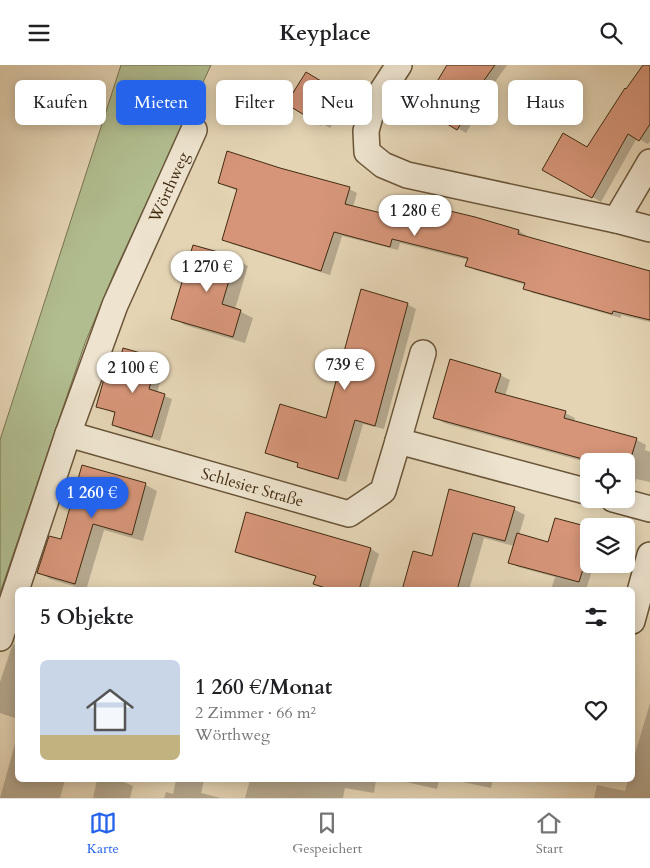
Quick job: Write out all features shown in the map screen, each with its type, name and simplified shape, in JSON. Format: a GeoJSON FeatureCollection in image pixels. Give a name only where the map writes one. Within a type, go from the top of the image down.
{"type":"FeatureCollection","features":[{"type":"Feature","properties":{"kind":"street"},"geometry":{"type":"LineString","coordinates":[[399,65],[373,105],[366,131],[367,152],[383,165],[407,175],[650,229]]}},
{"type":"Feature","properties":{"kind":"street","name":"Wörthweg"},"geometry":{"type":"LineString","coordinates":[[17,587],[68,434],[115,305],[194,130]]}},
{"type":"Feature","properties":{"kind":"street"},"geometry":{"type":"LineString","coordinates":[[616,220],[650,163]]}},
{"type":"Feature","properties":{"kind":"street","name":"Schlesier Straße"},"geometry":{"type":"LineString","coordinates":[[68,434],[348,514],[383,491],[423,353]]}},
{"type":"Feature","properties":{"kind":"street"},"geometry":{"type":"LineString","coordinates":[[398,441],[580,490]]}},
{"type":"Feature","properties":{"kind":"street"},"geometry":{"type":"LineString","coordinates":[[635,505],[650,509]]}},
{"type":"Feature","properties":{"kind":"street"},"geometry":{"type":"LineString","coordinates":[[635,610],[650,555]]}},
{"type":"Feature","properties":{"kind":"street","name":"Wörthweg"},"geometry":{"type":"LineString","coordinates":[[0,638],[15,593]]}},
{"type":"Feature","properties":{"kind":"green space"},"geometry":{"type":"Polygon","coordinates":[[[121,65],[211,65],[204,80],[116,80],[121,65]]]}},
{"type":"Feature","properties":{"kind":"green space"},"geometry":{"type":"Polygon","coordinates":[[[116,80],[116,125],[183,125],[115,271],[85,343],[0,593],[0,440],[102,125],[106,125],[106,111],[116,80]]]}},
{"type":"Feature","properties":{"kind":"building"},"geometry":{"type":"Polygon","coordinates":[[[447,65],[495,65],[484,80],[438,80],[447,65]]]}},
{"type":"Feature","properties":{"kind":"building"},"geometry":{"type":"Polygon","coordinates":[[[643,65],[650,65],[650,124],[639,141],[628,134],[592,198],[542,170],[563,133],[587,147],[625,88],[643,65]]]}},
{"type":"Feature","properties":{"kind":"building"},"geometry":{"type":"Polygon","coordinates":[[[306,72],[319,80],[303,80],[303,114],[293,108],[293,93],[306,72]]]}},
{"type":"Feature","properties":{"kind":"building"},"geometry":{"type":"Polygon","coordinates":[[[449,125],[460,125],[457,130],[449,125]]]}},
{"type":"Feature","properties":{"kind":"building"},"geometry":{"type":"Polygon","coordinates":[[[227,151],[350,187],[345,204],[385,214],[389,199],[399,201],[400,199],[475,217],[519,230],[518,234],[650,271],[650,320],[613,311],[612,314],[523,289],[525,283],[465,266],[468,258],[392,239],[390,247],[334,232],[321,271],[222,240],[237,189],[218,183],[227,151]]]}},
{"type":"Feature","properties":{"kind":"building"},"geometry":{"type":"Polygon","coordinates":[[[193,245],[236,257],[222,304],[241,310],[233,337],[171,319],[193,245]]]}},
{"type":"Feature","properties":{"kind":"building"},"geometry":{"type":"Polygon","coordinates":[[[361,289],[408,303],[375,426],[355,420],[338,479],[297,467],[298,463],[265,453],[280,404],[326,418],[361,289]]]}},
{"type":"Feature","properties":{"kind":"building"},"geometry":{"type":"Polygon","coordinates":[[[123,348],[158,358],[149,389],[165,394],[152,437],[112,425],[115,412],[96,407],[105,375],[115,378],[123,348]]]}},
{"type":"Feature","properties":{"kind":"building"},"geometry":{"type":"Polygon","coordinates":[[[450,359],[501,374],[495,392],[566,411],[564,418],[637,438],[632,453],[580,453],[580,458],[433,418],[450,359]]]}},
{"type":"Feature","properties":{"kind":"building"},"geometry":{"type":"Polygon","coordinates":[[[82,465],[146,483],[132,535],[93,524],[75,584],[37,573],[49,536],[61,539],[82,465]]]}},
{"type":"Feature","properties":{"kind":"building"},"geometry":{"type":"Polygon","coordinates":[[[449,489],[515,507],[505,541],[473,533],[458,587],[403,587],[413,551],[432,556],[449,489]]]}},
{"type":"Feature","properties":{"kind":"building"},"geometry":{"type":"Polygon","coordinates":[[[246,512],[371,548],[360,587],[322,587],[313,584],[316,576],[235,552],[246,512]]]}},
{"type":"Feature","properties":{"kind":"building"},"geometry":{"type":"Polygon","coordinates":[[[555,518],[580,525],[580,573],[582,573],[579,582],[508,563],[517,533],[548,542],[555,518]]]}}]}
